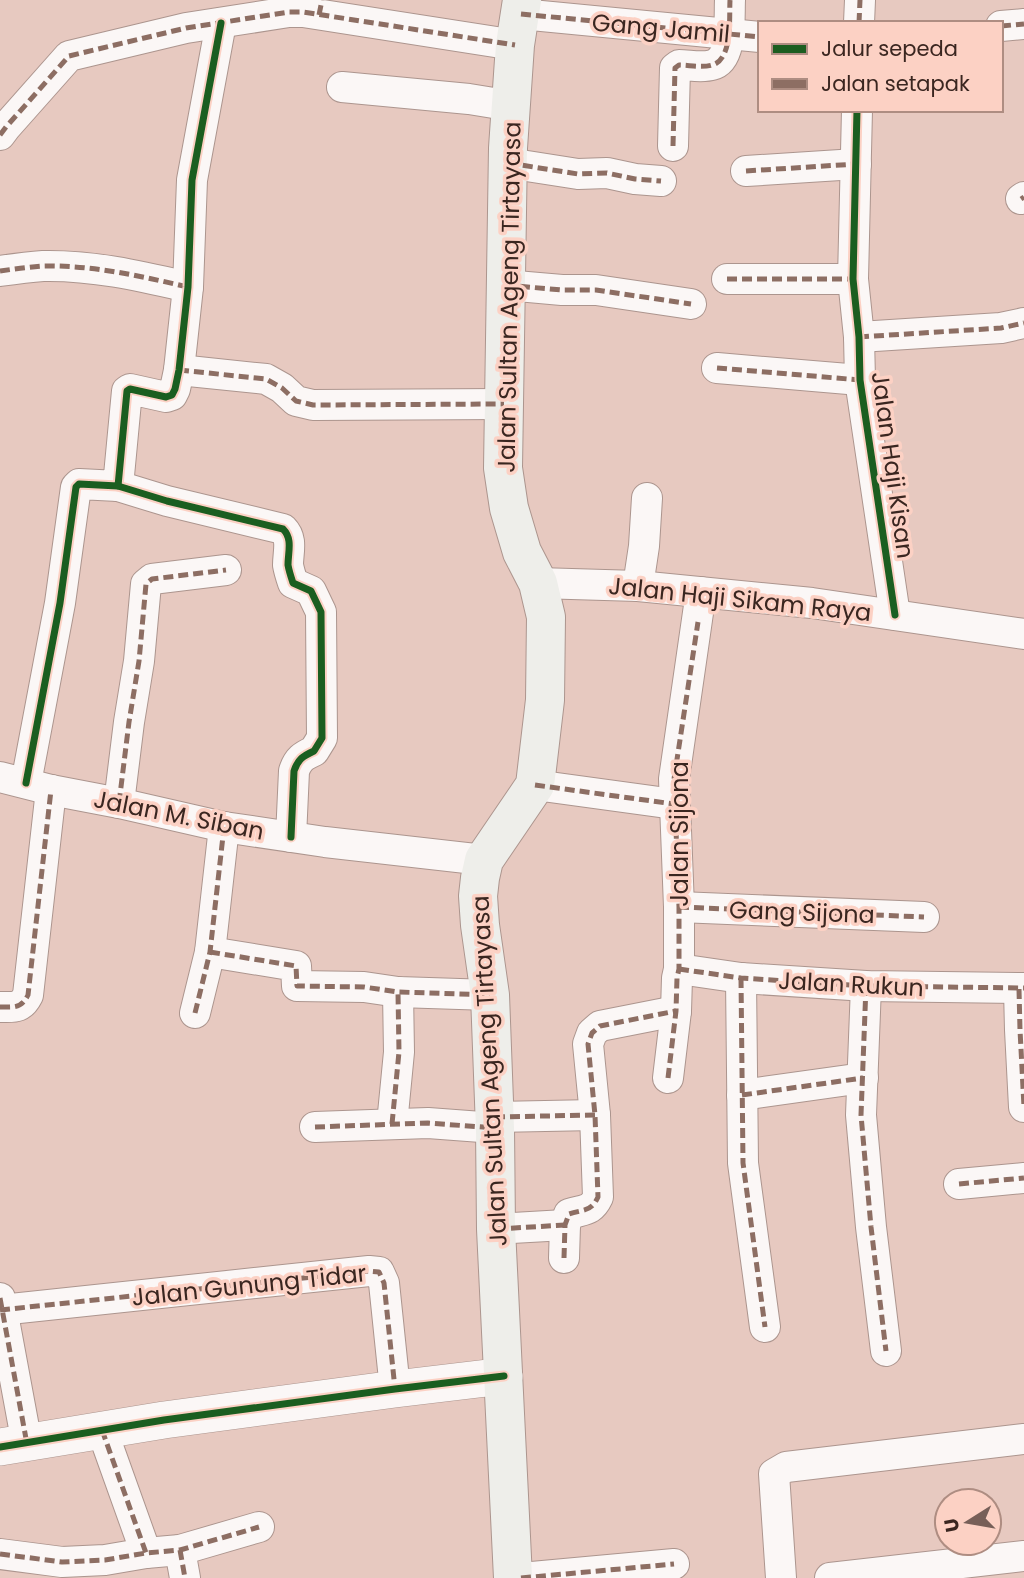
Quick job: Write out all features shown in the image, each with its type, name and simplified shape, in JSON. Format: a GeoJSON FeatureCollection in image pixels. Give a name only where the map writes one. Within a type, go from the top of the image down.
{"type":"FeatureCollection","features":[{"type":"Feature","properties":{"kind":"main road","name":"Jalan Sultan Ageng Tirtayasa"},"geometry":{"type":"LineString","coordinates":[[513,1578],[496,1229],[490,995],[478,896],[484,860],[535,785],[545,700],[546,617],[538,583],[522,552],[509,508],[503,468],[508,163],[519,20]]}},
{"type":"Feature","properties":{"kind":"street"},"geometry":{"type":"LineString","coordinates":[[673,146],[675,68],[679,65],[715,65],[724,57],[729,35],[730,0]]}},
{"type":"Feature","properties":{"kind":"street"},"geometry":{"type":"LineString","coordinates":[[859,21],[860,0]]}},
{"type":"Feature","properties":{"kind":"street","name":"Gang Jamil"},"geometry":{"type":"LineString","coordinates":[[0,135],[69,56],[290,6],[303,12],[321,8],[758,37]]}},
{"type":"Feature","properties":{"kind":"street"},"geometry":{"type":"LineString","coordinates":[[118,486],[127,391],[130,389],[166,397],[172,395],[175,389],[188,287],[192,180],[221,23]]}},
{"type":"Feature","properties":{"kind":"street"},"geometry":{"type":"LineString","coordinates":[[1003,26],[1024,24]]}},
{"type":"Feature","properties":{"kind":"street"},"geometry":{"type":"LineString","coordinates":[[342,87],[469,99],[512,106]]}},
{"type":"Feature","properties":{"kind":"street","name":"Jalan Haji Kisan"},"geometry":{"type":"LineString","coordinates":[[857,112],[853,279],[860,380],[894,615]]}},
{"type":"Feature","properties":{"kind":"street"},"geometry":{"type":"LineString","coordinates":[[508,163],[578,174],[607,173],[661,181]]}},
{"type":"Feature","properties":{"kind":"street"},"geometry":{"type":"LineString","coordinates":[[746,171],[856,164]]}},
{"type":"Feature","properties":{"kind":"street"},"geometry":{"type":"LineString","coordinates":[[0,271],[42,266],[83,267],[118,271],[188,287]]}},
{"type":"Feature","properties":{"kind":"street"},"geometry":{"type":"LineString","coordinates":[[727,279],[853,279]]}},
{"type":"Feature","properties":{"kind":"street"},"geometry":{"type":"LineString","coordinates":[[505,285],[596,290],[691,303]]}},
{"type":"Feature","properties":{"kind":"street"},"geometry":{"type":"LineString","coordinates":[[859,337],[1001,328],[1024,323]]}},
{"type":"Feature","properties":{"kind":"street"},"geometry":{"type":"LineString","coordinates":[[717,368],[860,380]]}},
{"type":"Feature","properties":{"kind":"street"},"geometry":{"type":"LineString","coordinates":[[179,370],[266,379],[282,388],[296,401],[313,405],[504,404]]}},
{"type":"Feature","properties":{"kind":"street"},"geometry":{"type":"LineString","coordinates":[[0,1007],[15,1007],[24,1003],[29,995],[26,783],[60,603],[76,487],[79,484],[118,486],[287,532],[288,568],[293,583],[311,591],[321,612],[322,738],[314,751],[297,761],[294,771],[291,837]]}},
{"type":"Feature","properties":{"kind":"street"},"geometry":{"type":"LineString","coordinates":[[638,586],[647,498]]}},
{"type":"Feature","properties":{"kind":"street"},"geometry":{"type":"LineString","coordinates":[[119,803],[139,661],[146,584],[152,579],[226,570]]}},
{"type":"Feature","properties":{"kind":"street","name":"Jalan Haji Sikam Raya"},"geometry":{"type":"LineString","coordinates":[[538,583],[638,586],[812,603],[1024,634]]}},
{"type":"Feature","properties":{"kind":"street","name":"Jalan Sijona"},"geometry":{"type":"LineString","coordinates":[[668,1078],[679,969],[674,779],[701,592]]}},
{"type":"Feature","properties":{"kind":"street","name":"Jalan M. Siban"},"geometry":{"type":"LineString","coordinates":[[26,783],[224,827],[484,860]]}},
{"type":"Feature","properties":{"kind":"street"},"geometry":{"type":"LineString","coordinates":[[535,785],[674,804]]}},
{"type":"Feature","properties":{"kind":"street"},"geometry":{"type":"LineString","coordinates":[[195,1013],[210,952],[224,827]]}},
{"type":"Feature","properties":{"kind":"street","name":"Gang Sijona"},"geometry":{"type":"LineString","coordinates":[[679,907],[925,917]]}},
{"type":"Feature","properties":{"kind":"street"},"geometry":{"type":"LineString","coordinates":[[210,952],[296,967],[298,986],[490,995]]}},
{"type":"Feature","properties":{"kind":"street","name":"Jalan Rukun"},"geometry":{"type":"LineString","coordinates":[[679,969],[741,978],[866,986],[1022,988]]}},
{"type":"Feature","properties":{"kind":"street"},"geometry":{"type":"LineString","coordinates":[[741,978],[743,1163],[765,1327]]}},
{"type":"Feature","properties":{"kind":"street"},"geometry":{"type":"LineString","coordinates":[[866,986],[861,1115],[886,1351]]}},
{"type":"Feature","properties":{"kind":"street"},"geometry":{"type":"LineString","coordinates":[[1022,988],[1024,1107]]}},
{"type":"Feature","properties":{"kind":"street"},"geometry":{"type":"LineString","coordinates":[[392,1124],[399,1052],[398,992]]}},
{"type":"Feature","properties":{"kind":"street"},"geometry":{"type":"LineString","coordinates":[[565,1258],[565,1225],[569,1214],[587,1210],[594,1205],[598,1197],[595,1115],[588,1044],[592,1033],[600,1026],[676,1011]]}},
{"type":"Feature","properties":{"kind":"street"},"geometry":{"type":"LineString","coordinates":[[742,1095],[863,1078]]}},
{"type":"Feature","properties":{"kind":"street"},"geometry":{"type":"LineString","coordinates":[[315,1127],[495,1123],[595,1115]]}},
{"type":"Feature","properties":{"kind":"street"},"geometry":{"type":"LineString","coordinates":[[959,1184],[1024,1178]]}},
{"type":"Feature","properties":{"kind":"street"},"geometry":{"type":"LineString","coordinates":[[496,1229],[565,1225]]}},
{"type":"Feature","properties":{"kind":"street","name":"Jalan Gunung Tidar"},"geometry":{"type":"LineString","coordinates":[[1,1306],[379,1272],[384,1283],[395,1389]]}},
{"type":"Feature","properties":{"kind":"street"},"geometry":{"type":"LineString","coordinates":[[1,1306],[13,1445],[102,1430],[504,1376]]}},
{"type":"Feature","properties":{"kind":"street"},"geometry":{"type":"LineString","coordinates":[[102,1430],[146,1553]]}},
{"type":"Feature","properties":{"kind":"street"},"geometry":{"type":"LineString","coordinates":[[780,1578],[774,1474],[786,1467],[1024,1440]]}},
{"type":"Feature","properties":{"kind":"street"},"geometry":{"type":"LineString","coordinates":[[0,1554],[62,1562],[105,1560],[146,1553],[183,1564],[259,1527]]}},
{"type":"Feature","properties":{"kind":"street"},"geometry":{"type":"LineString","coordinates":[[830,1578],[1024,1556]]}},
{"type":"Feature","properties":{"kind":"street"},"geometry":{"type":"LineString","coordinates":[[521,1578],[674,1564]]}},
{"type":"Feature","properties":{"kind":"marked path"},"geometry":{"type":"LineString","coordinates":[[319,15],[322,0]]}},
{"type":"Feature","properties":{"kind":"marked path"},"geometry":{"type":"LineString","coordinates":[[673,146],[675,68],[679,65],[712,65],[724,55],[727,47],[730,0]]}},
{"type":"Feature","properties":{"kind":"marked path"},"geometry":{"type":"LineString","coordinates":[[859,21],[860,0]]}},
{"type":"Feature","properties":{"kind":"marked path"},"geometry":{"type":"LineString","coordinates":[[0,135],[69,56],[186,28],[303,12],[515,45]]}},
{"type":"Feature","properties":{"kind":"marked path"},"geometry":{"type":"LineString","coordinates":[[521,14],[758,37]]}},
{"type":"Feature","properties":{"kind":"marked path"},"geometry":{"type":"LineString","coordinates":[[1003,26],[1024,24]]}},
{"type":"Feature","properties":{"kind":"marked path"},"geometry":{"type":"LineString","coordinates":[[508,163],[578,174],[607,173],[661,181]]}},
{"type":"Feature","properties":{"kind":"marked path"},"geometry":{"type":"LineString","coordinates":[[746,171],[856,164]]}},
{"type":"Feature","properties":{"kind":"marked path"},"geometry":{"type":"LineString","coordinates":[[0,271],[43,266],[80,267],[188,287]]}},
{"type":"Feature","properties":{"kind":"marked path"},"geometry":{"type":"LineString","coordinates":[[727,279],[853,279]]}},
{"type":"Feature","properties":{"kind":"marked path"},"geometry":{"type":"LineString","coordinates":[[505,285],[596,290],[691,304]]}},
{"type":"Feature","properties":{"kind":"marked path"},"geometry":{"type":"LineString","coordinates":[[859,337],[1001,328],[1024,323]]}},
{"type":"Feature","properties":{"kind":"marked path"},"geometry":{"type":"LineString","coordinates":[[717,368],[860,380]]}},
{"type":"Feature","properties":{"kind":"marked path"},"geometry":{"type":"LineString","coordinates":[[179,370],[266,379],[282,388],[296,401],[313,405],[504,404]]}},
{"type":"Feature","properties":{"kind":"marked path"},"geometry":{"type":"LineString","coordinates":[[119,803],[139,661],[146,584],[152,579],[226,570]]}},
{"type":"Feature","properties":{"kind":"marked path"},"geometry":{"type":"LineString","coordinates":[[668,1078],[679,969],[674,779],[698,622]]}},
{"type":"Feature","properties":{"kind":"marked path"},"geometry":{"type":"LineString","coordinates":[[535,785],[674,804]]}},
{"type":"Feature","properties":{"kind":"marked path"},"geometry":{"type":"LineString","coordinates":[[0,1007],[20,1005],[28,995],[51,790]]}},
{"type":"Feature","properties":{"kind":"marked path"},"geometry":{"type":"LineString","coordinates":[[195,1013],[210,952],[224,827]]}},
{"type":"Feature","properties":{"kind":"marked path"},"geometry":{"type":"LineString","coordinates":[[679,907],[924,917]]}},
{"type":"Feature","properties":{"kind":"marked path"},"geometry":{"type":"LineString","coordinates":[[210,952],[296,966],[297,986],[364,987],[398,992],[490,995]]}},
{"type":"Feature","properties":{"kind":"marked path"},"geometry":{"type":"LineString","coordinates":[[679,969],[741,978],[866,986],[1024,988]]}},
{"type":"Feature","properties":{"kind":"marked path"},"geometry":{"type":"LineString","coordinates":[[741,978],[743,1163],[765,1327]]}},
{"type":"Feature","properties":{"kind":"marked path"},"geometry":{"type":"LineString","coordinates":[[866,986],[861,1115],[886,1351]]}},
{"type":"Feature","properties":{"kind":"marked path"},"geometry":{"type":"LineString","coordinates":[[1019,989],[1024,1107]]}},
{"type":"Feature","properties":{"kind":"marked path"},"geometry":{"type":"LineString","coordinates":[[392,1124],[399,1052],[398,992]]}},
{"type":"Feature","properties":{"kind":"marked path"},"geometry":{"type":"LineString","coordinates":[[564,1258],[565,1225],[569,1214],[590,1208],[598,1197],[595,1115],[588,1044],[592,1033],[600,1026],[676,1011]]}},
{"type":"Feature","properties":{"kind":"marked path"},"geometry":{"type":"LineString","coordinates":[[742,1095],[863,1078]]}},
{"type":"Feature","properties":{"kind":"marked path"},"geometry":{"type":"LineString","coordinates":[[495,1117],[595,1115]]}},
{"type":"Feature","properties":{"kind":"marked path"},"geometry":{"type":"LineString","coordinates":[[315,1127],[428,1123],[495,1128]]}},
{"type":"Feature","properties":{"kind":"marked path"},"geometry":{"type":"LineString","coordinates":[[959,1184],[1024,1178]]}},
{"type":"Feature","properties":{"kind":"marked path"},"geometry":{"type":"LineString","coordinates":[[496,1229],[565,1225]]}},
{"type":"Feature","properties":{"kind":"marked path"},"geometry":{"type":"LineString","coordinates":[[0,1310],[379,1272],[384,1283],[395,1389]]}},
{"type":"Feature","properties":{"kind":"marked path"},"geometry":{"type":"LineString","coordinates":[[0,1298],[27,1444]]}},
{"type":"Feature","properties":{"kind":"marked path"},"geometry":{"type":"LineString","coordinates":[[102,1430],[146,1553]]}},
{"type":"Feature","properties":{"kind":"marked path"},"geometry":{"type":"LineString","coordinates":[[0,1554],[62,1562],[105,1560],[180,1550],[259,1527]]}},
{"type":"Feature","properties":{"kind":"marked path"},"geometry":{"type":"LineString","coordinates":[[180,1550],[185,1578]]}},
{"type":"Feature","properties":{"kind":"marked path"},"geometry":{"type":"LineString","coordinates":[[521,1578],[674,1564]]}},
{"type":"Feature","properties":{"kind":"cycle path"},"geometry":{"type":"LineString","coordinates":[[26,783],[60,603],[76,487],[79,484],[118,486],[127,391],[130,389],[166,397],[172,395],[175,389],[188,287],[192,180],[221,23]]}},
{"type":"Feature","properties":{"kind":"cycle path"},"geometry":{"type":"LineString","coordinates":[[857,112],[853,279],[860,380],[895,615]]}},
{"type":"Feature","properties":{"kind":"cycle path"},"geometry":{"type":"LineString","coordinates":[[118,486],[167,501],[283,529],[288,537],[288,565],[293,583],[311,591],[321,612],[322,738],[314,751],[299,761],[294,771],[291,837]]}},
{"type":"Feature","properties":{"kind":"cycle path"},"geometry":{"type":"LineString","coordinates":[[0,1447],[164,1420],[504,1376]]}}]}
